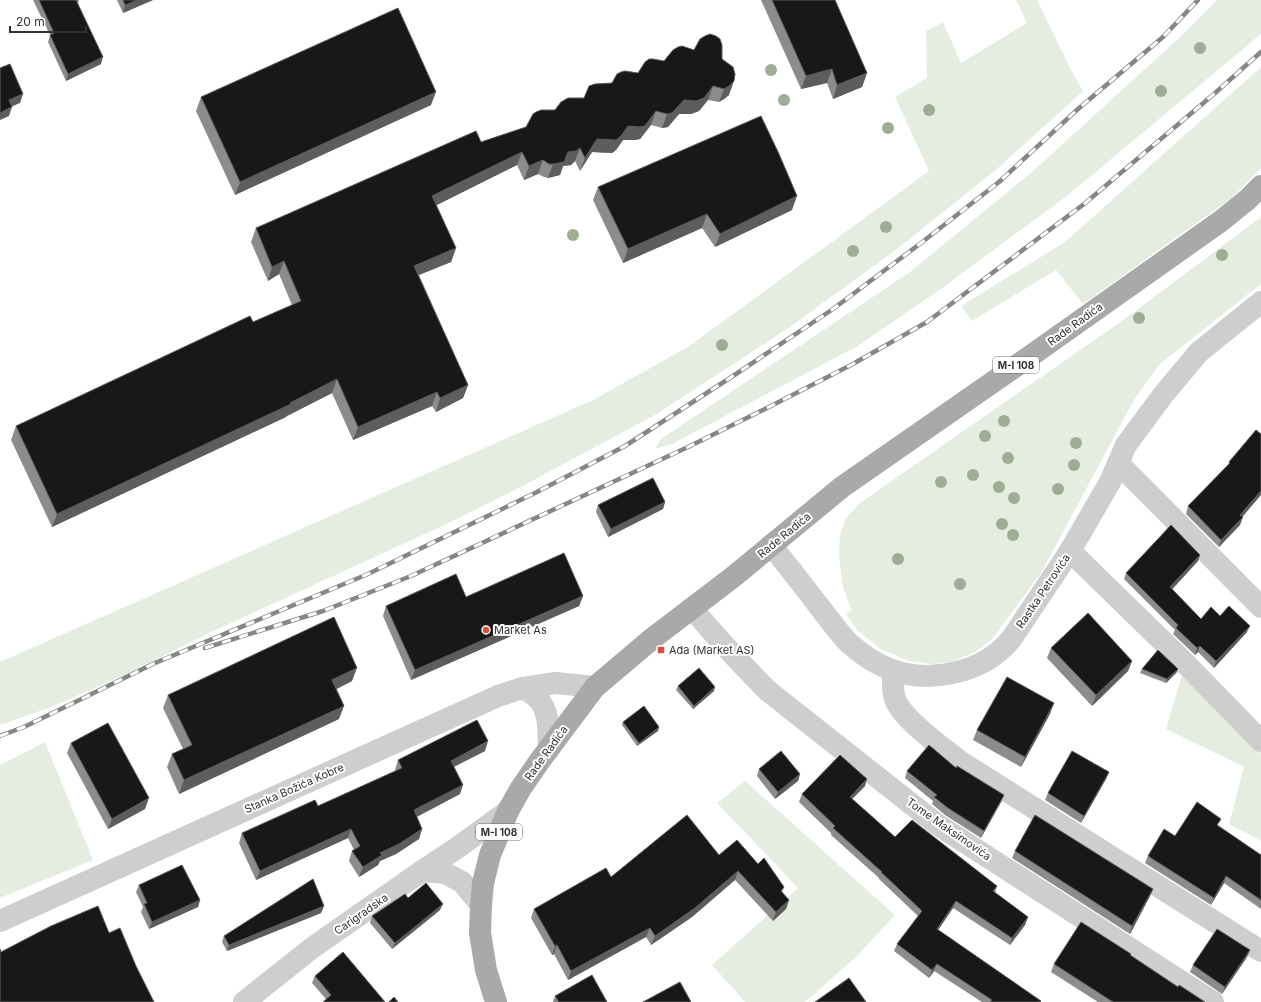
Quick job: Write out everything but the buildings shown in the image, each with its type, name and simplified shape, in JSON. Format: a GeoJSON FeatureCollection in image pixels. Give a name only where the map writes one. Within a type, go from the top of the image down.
{"type":"FeatureCollection","features":[{"type":"Feature","properties":{"kind":"main road","name":"Rade Radića"},"geometry":{"type":"LineString","coordinates":[[496,1002],[486,970],[480,933],[483,883],[490,855],[508,811],[521,788],[596,687],[630,657],[733,577],[842,487],[1029,357],[1221,220],[1247,200],[1261,186]]}},
{"type":"Feature","properties":{"kind":"street","name":"Rastka Petrovića"},"geometry":{"type":"LineString","coordinates":[[771,545],[846,640],[869,659],[893,671],[917,676],[940,676],[977,665],[995,655],[1012,638],[1070,551],[1110,482],[1126,445],[1164,395],[1199,352],[1260,305]]}},
{"type":"Feature","properties":{"kind":"street"},"geometry":{"type":"LineString","coordinates":[[1118,463],[1261,607]]}},
{"type":"Feature","properties":{"kind":"street"},"geometry":{"type":"LineString","coordinates":[[1070,551],[1187,665],[1261,741]]}},
{"type":"Feature","properties":{"kind":"street","name":"Tome Maksimovića"},"geometry":{"type":"LineString","coordinates":[[692,608],[743,666],[768,691],[938,825],[1213,1002]]}},
{"type":"Feature","properties":{"kind":"street"},"geometry":{"type":"LineString","coordinates":[[893,671],[895,698],[899,708],[924,733],[961,762],[1261,951]]}},
{"type":"Feature","properties":{"kind":"street","name":"Stanka Božića Kobre"},"geometry":{"type":"LineString","coordinates":[[0,921],[498,696],[523,688],[556,683],[596,687]]}},
{"type":"Feature","properties":{"kind":"street"},"geometry":{"type":"LineString","coordinates":[[523,688],[538,699],[545,709],[549,749]]}},
{"type":"Feature","properties":{"kind":"street","name":"Carigradska"},"geometry":{"type":"LineString","coordinates":[[244,1002],[312,948],[508,811]]}},
{"type":"Feature","properties":{"kind":"street"},"geometry":{"type":"LineString","coordinates":[[422,871],[445,873],[462,882],[481,905]]}},
{"type":"Feature","properties":{"kind":"shaded area"},"geometry":{"type":"Polygon","coordinates":[[[1016,0],[1037,0],[1071,70],[1083,91],[998,168],[897,249],[790,327],[655,415],[517,489],[453,521],[205,635],[131,672],[54,706],[0,725],[0,662],[593,400],[688,347],[929,171],[895,97],[927,78],[926,31],[943,22],[961,63],[1027,23],[1016,0]]]}},
{"type":"Feature","properties":{"kind":"shaded area"},"geometry":{"type":"Polygon","coordinates":[[[1217,0],[1261,0],[1261,34],[1068,195],[938,291],[856,347],[672,444],[655,449],[661,439],[910,272],[1032,172],[1178,39],[1217,0]]]}},
{"type":"Feature","properties":{"kind":"shaded area"},"geometry":{"type":"Polygon","coordinates":[[[1261,67],[1261,168],[1233,197],[1083,304],[1056,270],[972,321],[961,306],[1065,242],[1261,67]]]}},
{"type":"Feature","properties":{"kind":"shaded area"},"geometry":{"type":"Polygon","coordinates":[[[1261,217],[1261,284],[1160,364],[1135,398],[1041,573],[992,639],[975,652],[952,662],[931,664],[909,661],[881,649],[858,631],[846,614],[852,610],[843,588],[839,555],[840,535],[846,518],[860,503],[1126,318],[1261,217]]]}},
{"type":"Feature","properties":{"kind":"shaded area"},"geometry":{"type":"Polygon","coordinates":[[[1182,675],[1261,753],[1261,841],[1229,824],[1244,767],[1166,729],[1182,675]]]}},
{"type":"Feature","properties":{"kind":"shaded area"},"geometry":{"type":"Polygon","coordinates":[[[45,742],[93,860],[0,898],[0,765],[45,742]]]}},
{"type":"Feature","properties":{"kind":"shaded area"},"geometry":{"type":"Polygon","coordinates":[[[745,781],[895,915],[856,957],[805,1002],[745,1002],[712,965],[798,888],[717,803],[745,781]]]}},
{"type":"Feature","properties":{"kind":"railway"},"geometry":{"type":"LineString","coordinates":[[0,736],[24,727],[155,663],[368,574],[535,493],[625,446],[833,309],[921,243],[999,182],[1078,109],[1163,37],[1198,0]]}},
{"type":"Feature","properties":{"kind":"railway"},"geometry":{"type":"LineString","coordinates":[[205,648],[323,611],[411,576],[688,447],[851,365],[927,322],[1084,204],[1214,94],[1261,52]]}},
{"type":"Feature","properties":{"kind":"place","name":"Market As"},"geometry":{"type":"Point","coordinates":[486,630]}},
{"type":"Feature","properties":{"kind":"place","name":"Ada (Market AS)"},"geometry":{"type":"Point","coordinates":[661,650]}}]}
